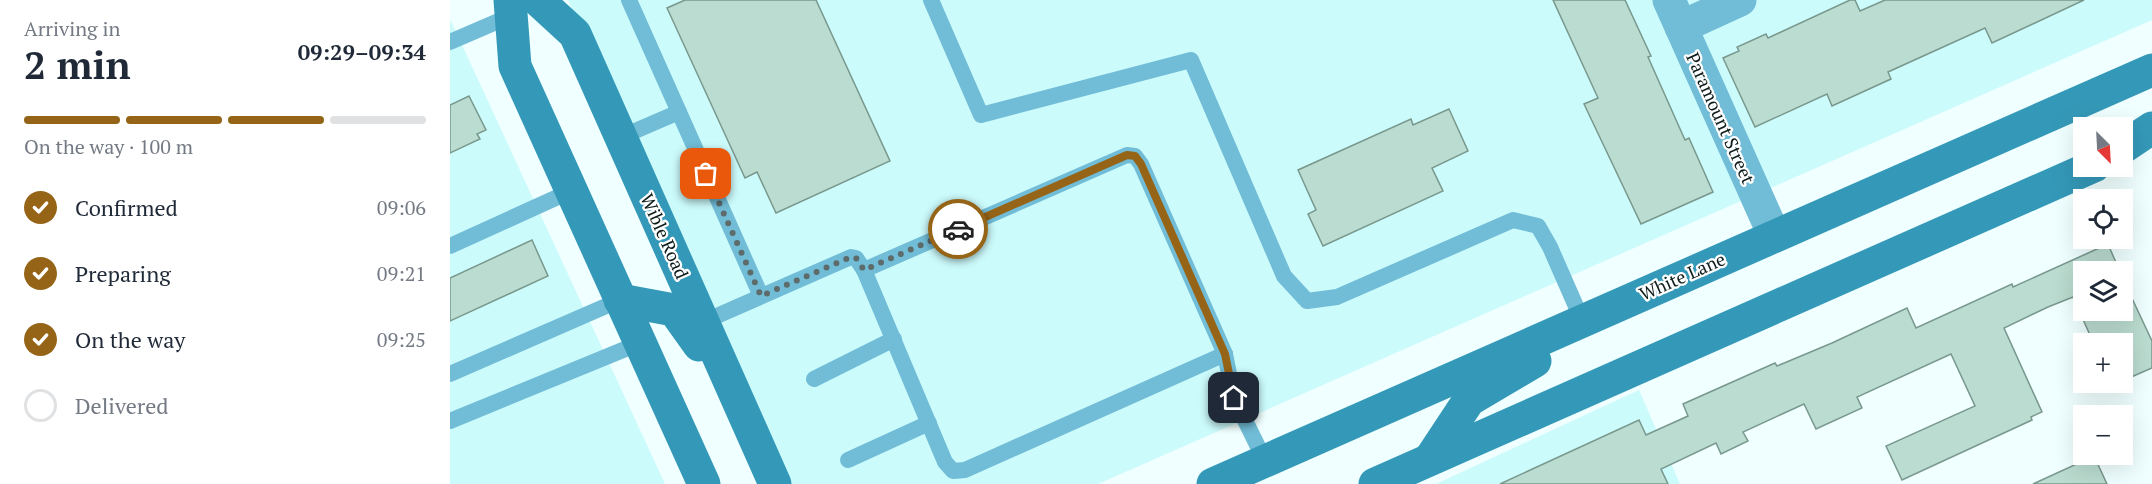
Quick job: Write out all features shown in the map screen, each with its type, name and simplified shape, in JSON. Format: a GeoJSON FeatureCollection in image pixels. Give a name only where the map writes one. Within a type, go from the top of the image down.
{"type":"FeatureCollection","features":[{"type":"Feature","properties":{"kind":"main road","name":"Wible Road"},"geometry":{"type":"LineString","coordinates":[[538,0],[575,34],[775,484]]}},
{"type":"Feature","properties":{"kind":"main road"},"geometry":{"type":"LineString","coordinates":[[510,8],[515,66],[704,484]]}},
{"type":"Feature","properties":{"kind":"main road","name":"White Lane"},"geometry":{"type":"LineString","coordinates":[[1213,484],[2152,70]]}},
{"type":"Feature","properties":{"kind":"main road"},"geometry":{"type":"LineString","coordinates":[[2133,140],[2152,128]]}},
{"type":"Feature","properties":{"kind":"main road"},"geometry":{"type":"LineString","coordinates":[[2133,149],[2152,141]]}},
{"type":"Feature","properties":{"kind":"main road"},"geometry":{"type":"LineString","coordinates":[[1375,484],[2073,175]]}},
{"type":"Feature","properties":{"kind":"main road"},"geometry":{"type":"LineString","coordinates":[[1430,459],[1469,400],[1677,279]]}},
{"type":"Feature","properties":{"kind":"main road"},"geometry":{"type":"LineString","coordinates":[[621,300],[674,310],[736,398]]}},
{"type":"Feature","properties":{"kind":"street"},"geometry":{"type":"LineString","coordinates":[[1675,13],[1740,0]]}},
{"type":"Feature","properties":{"kind":"street","name":"Paramount Street"},"geometry":{"type":"LineString","coordinates":[[1675,13],[1774,235]]}},
{"type":"Feature","properties":{"kind":"lane"},"geometry":{"type":"LineString","coordinates":[[629,0],[761,296]]}},
{"type":"Feature","properties":{"kind":"lane"},"geometry":{"type":"LineString","coordinates":[[931,0],[981,116],[1191,60],[1284,276],[1307,300],[1337,297],[1513,220],[1538,226],[1550,247],[1582,320]]}},
{"type":"Feature","properties":{"kind":"lane"},"geometry":{"type":"LineString","coordinates":[[450,42],[510,8]]}},
{"type":"Feature","properties":{"kind":"lane"},"geometry":{"type":"LineString","coordinates":[[621,137],[679,112]]}},
{"type":"Feature","properties":{"kind":"lane"},"geometry":{"type":"LineString","coordinates":[[864,270],[1127,155],[1135,156],[1141,164],[1225,354],[1234,398],[1265,461]]}},
{"type":"Feature","properties":{"kind":"lane"},"geometry":{"type":"LineString","coordinates":[[450,246],[571,191]]}},
{"type":"Feature","properties":{"kind":"lane"},"geometry":{"type":"LineString","coordinates":[[703,322],[851,257],[856,258],[864,270],[945,462],[952,471],[965,471],[1225,354]]}},
{"type":"Feature","properties":{"kind":"lane"},"geometry":{"type":"LineString","coordinates":[[450,374],[621,300]]}},
{"type":"Feature","properties":{"kind":"lane"},"geometry":{"type":"LineString","coordinates":[[814,379],[894,339]]}},
{"type":"Feature","properties":{"kind":"lane"},"geometry":{"type":"LineString","coordinates":[[450,421],[640,344]]}},
{"type":"Feature","properties":{"kind":"lane"},"geometry":{"type":"LineString","coordinates":[[848,460],[929,423]]}},
{"type":"Feature","properties":{"kind":"shaded area"},"geometry":{"type":"Polygon","coordinates":[[[568,0],[2152,0],[2152,20],[1098,484],[779,484],[568,0]]]}},
{"type":"Feature","properties":{"kind":"shaded area"},"geometry":{"type":"Polygon","coordinates":[[[450,19],[665,484],[450,484],[450,19]]]}},
{"type":"Feature","properties":{"kind":"shaded area"},"geometry":{"type":"Polygon","coordinates":[[[1639,390],[1680,484],[1436,484],[1639,390]]]}},
{"type":"Feature","properties":{"kind":"building"},"geometry":{"type":"Polygon","coordinates":[[[685,0],[816,0],[890,161],[776,213],[757,172],[745,178],[667,8],[685,0]]]}},
{"type":"Feature","properties":{"kind":"building"},"geometry":{"type":"Polygon","coordinates":[[[1553,0],[1625,0],[1651,56],[1648,57],[1685,140],[1689,138],[1713,192],[1641,224],[1584,104],[1598,98],[1553,0]]]}},
{"type":"Feature","properties":{"kind":"building"},"geometry":{"type":"Polygon","coordinates":[[[1850,0],[1855,0],[1860,11],[1885,0],[2084,0],[1992,43],[1985,28],[1888,72],[1891,79],[1832,106],[1827,94],[1755,127],[1723,58],[1739,51],[1737,47],[1766,34],[1768,38],[1850,0]]]}},
{"type":"Feature","properties":{"kind":"building"},"geometry":{"type":"Polygon","coordinates":[[[469,96],[486,130],[477,134],[480,139],[450,153],[450,105],[469,96]]]}},
{"type":"Feature","properties":{"kind":"building"},"geometry":{"type":"Polygon","coordinates":[[[1449,109],[1468,151],[1432,168],[1443,191],[1323,246],[1308,214],[1316,210],[1298,170],[1411,119],[1413,125],[1449,109]]]}},
{"type":"Feature","properties":{"kind":"building"},"geometry":{"type":"Polygon","coordinates":[[[532,240],[548,276],[450,321],[450,278],[532,240]]]}},
{"type":"Feature","properties":{"kind":"building"},"geometry":{"type":"Polygon","coordinates":[[[2097,249],[2110,249],[2115,261],[2073,261],[2073,297],[2004,328],[2042,412],[2031,417],[2032,420],[1902,480],[1886,446],[1975,406],[1951,354],[1857,397],[1862,408],[1816,429],[1804,404],[1743,432],[1748,441],[1721,454],[1716,443],[1661,469],[1668,484],[1500,484],[1639,420],[1646,435],[1688,416],[1683,404],[1775,363],[1777,366],[1832,343],[1907,308],[1916,328],[2012,284],[2013,287],[2097,249]]]}},
{"type":"Feature","properties":{"kind":"building"},"geometry":{"type":"Polygon","coordinates":[[[2133,300],[2152,341],[2152,368],[2133,376],[2133,333],[2089,333],[2084,321],[2133,321],[2133,300]]]}},
{"type":"Feature","properties":{"kind":"building"},"geometry":{"type":"Polygon","coordinates":[[[2074,465],[2098,465],[2107,484],[2033,484],[2074,465]]]}},
{"type":"Feature","properties":{"kind":"way so far"},"geometry":{"type":"LineString","coordinates":[[706,174],[761,296],[851,257],[861,262],[864,270],[958,229]]}},
{"type":"Feature","properties":{"kind":"route"},"geometry":{"type":"LineString","coordinates":[[958,229],[1127,155],[1135,156],[1141,164],[1225,354],[1234,398]]}}]}
